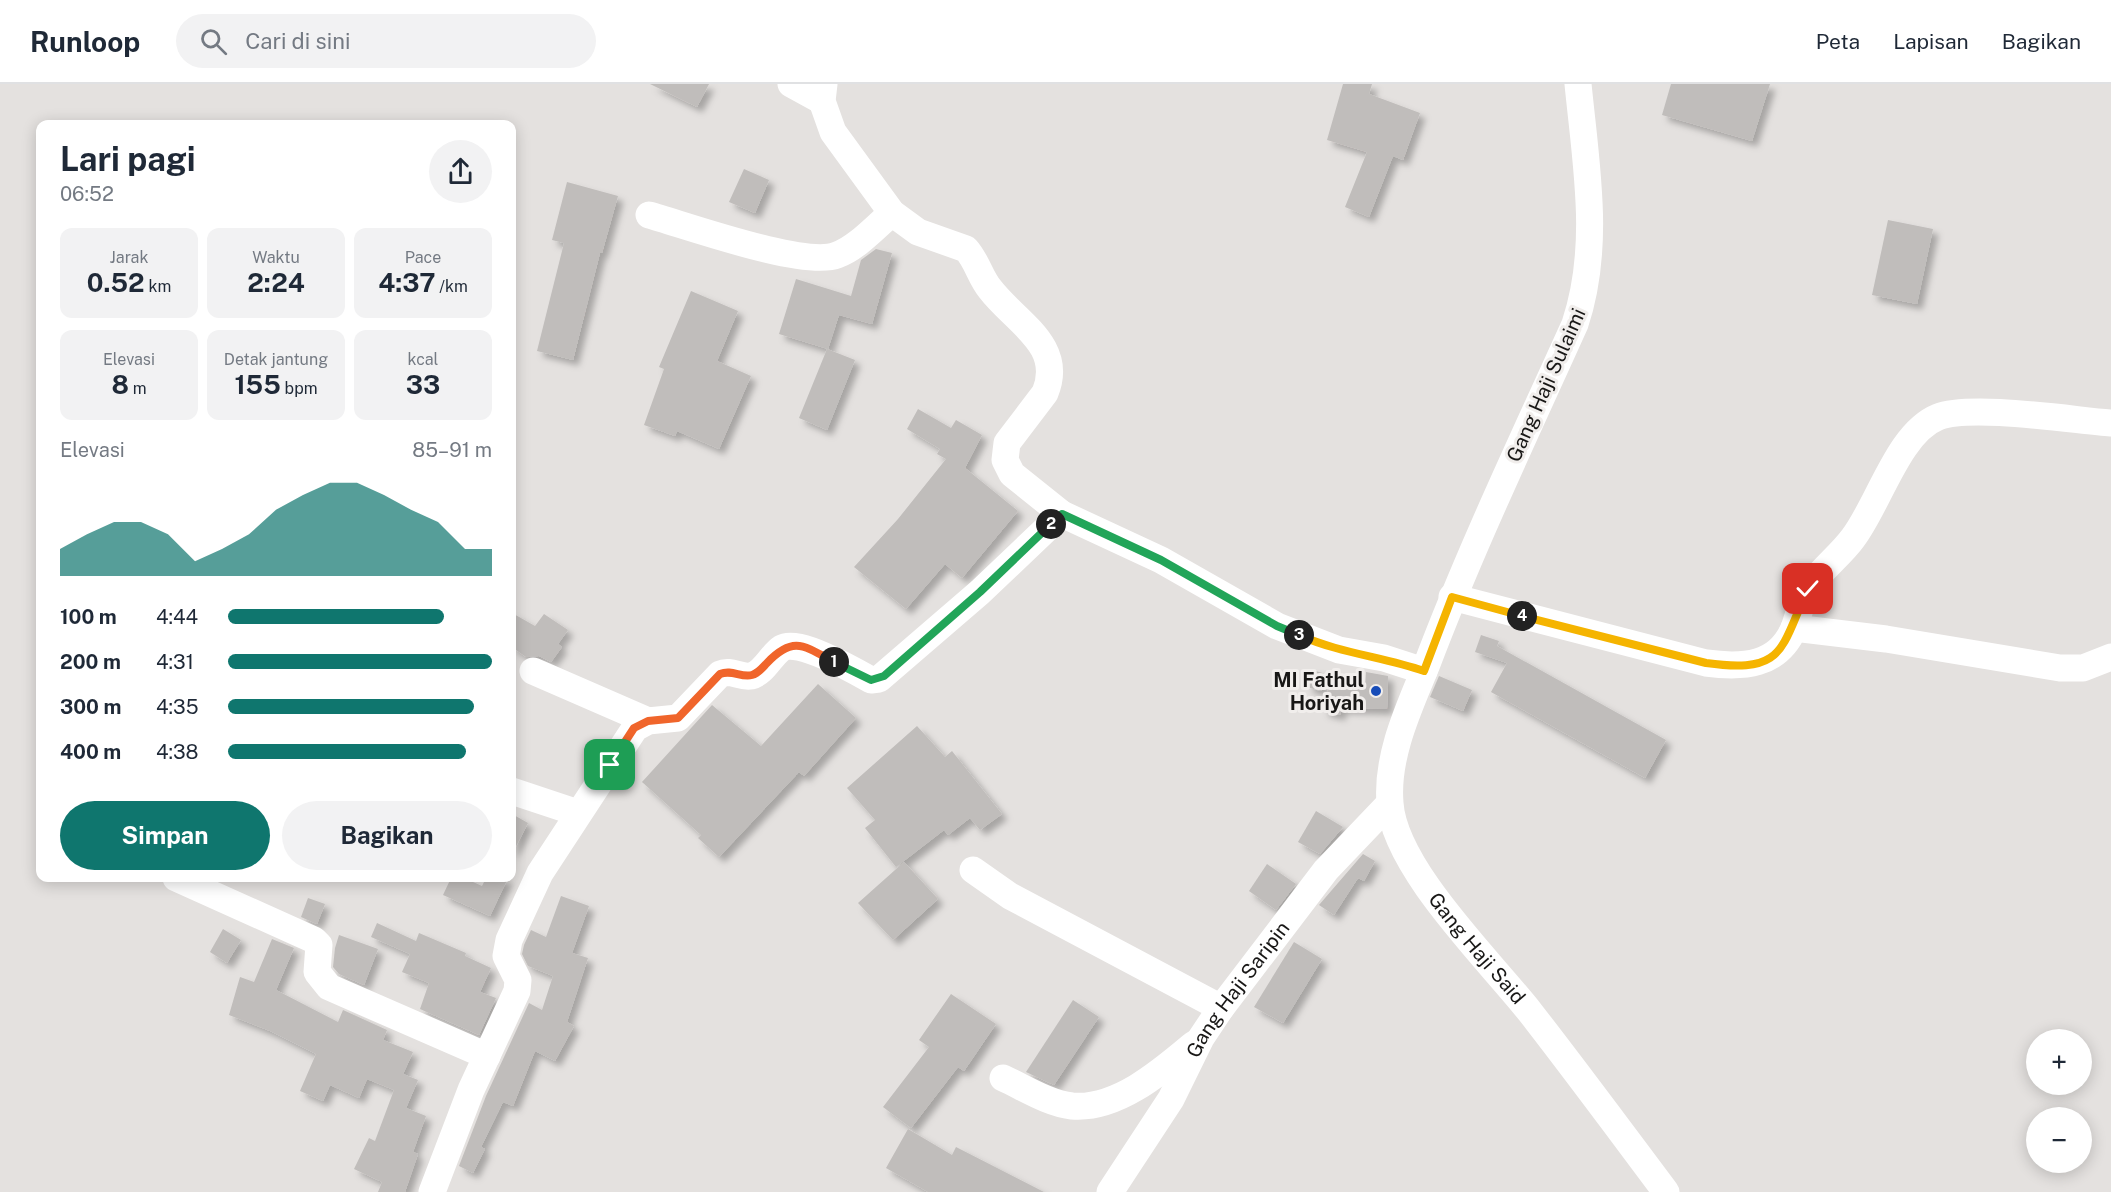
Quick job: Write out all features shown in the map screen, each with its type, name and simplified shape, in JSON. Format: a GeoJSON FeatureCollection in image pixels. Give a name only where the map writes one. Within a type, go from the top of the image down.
{"type":"FeatureCollection","features":[{"type":"Feature","properties":{"kind":"street"},"geometry":{"type":"LineString","coordinates":[[791,84],[823,93],[833,132],[892,213],[918,232],[966,249],[988,288],[1037,337],[1045,350],[1049,360],[1048,384],[1045,393],[1008,443],[1005,460],[1012,474],[1062,514],[1161,560],[1277,626],[1339,650],[1384,658],[1424,671]]}},
{"type":"Feature","properties":{"kind":"street","name":"Gang Haji Sulaimi"},"geometry":{"type":"LineString","coordinates":[[1424,671],[1452,597],[1575,324],[1583,299],[1592,233],[1578,84]]}},
{"type":"Feature","properties":{"kind":"street"},"geometry":{"type":"LineString","coordinates":[[650,215],[795,256],[824,258],[838,255],[850,248],[892,213]]}},
{"type":"Feature","properties":{"kind":"street"},"geometry":{"type":"LineString","coordinates":[[1452,597],[1583,633],[1728,666],[1765,661],[1782,649],[1794,628],[1808,589],[1854,537],[1904,450],[1916,432],[1932,419],[1942,415],[1978,412],[2111,423]]}},
{"type":"Feature","properties":{"kind":"street"},"geometry":{"type":"LineString","coordinates":[[432,1192],[487,1056],[519,985],[506,956],[509,940],[540,873],[634,728],[648,721],[678,718],[720,674],[727,671],[751,676],[758,673],[783,647],[792,645],[827,658],[871,680],[879,679],[980,592],[1062,514]]}},
{"type":"Feature","properties":{"kind":"street"},"geometry":{"type":"LineString","coordinates":[[1794,628],[1886,639],[2060,668],[2083,668],[2111,657]]}},
{"type":"Feature","properties":{"kind":"street"},"geometry":{"type":"LineString","coordinates":[[533,671],[648,721]]}},
{"type":"Feature","properties":{"kind":"street","name":"Gang Haji Said"},"geometry":{"type":"LineString","coordinates":[[1424,671],[1403,722],[1392,772],[1389,804],[1401,841],[1427,886],[1529,1011],[1666,1192]]}},
{"type":"Feature","properties":{"kind":"street"},"geometry":{"type":"LineString","coordinates":[[516,792],[578,813]]}},
{"type":"Feature","properties":{"kind":"street","name":"Gang Haji Saripin"},"geometry":{"type":"LineString","coordinates":[[1110,1192],[1171,1099],[1201,1038],[1221,1008],[1326,870],[1389,804]]}},
{"type":"Feature","properties":{"kind":"street"},"geometry":{"type":"LineString","coordinates":[[973,870],[1010,896],[1221,1008]]}},
{"type":"Feature","properties":{"kind":"street"},"geometry":{"type":"LineString","coordinates":[[185,882],[314,940],[319,945],[317,972],[329,987],[487,1056]]}},
{"type":"Feature","properties":{"kind":"street"},"geometry":{"type":"LineString","coordinates":[[1004,1078],[1047,1099],[1072,1106],[1110,1101],[1171,1063],[1201,1038]]}},
{"type":"Feature","properties":{"kind":"building"},"geometry":{"type":"Polygon","coordinates":[[[650,84],[709,84],[697,107],[650,84]]]}},
{"type":"Feature","properties":{"kind":"building"},"geometry":{"type":"Polygon","coordinates":[[[1343,84],[1372,84],[1369,94],[1420,113],[1403,160],[1393,156],[1369,217],[1345,207],[1367,152],[1327,140],[1343,84]]]}},
{"type":"Feature","properties":{"kind":"building"},"geometry":{"type":"Polygon","coordinates":[[[1671,84],[1770,84],[1752,141],[1662,115],[1671,84]]]}},
{"type":"Feature","properties":{"kind":"building"},"geometry":{"type":"Polygon","coordinates":[[[744,169],[769,180],[755,213],[729,202],[744,169]]]}},
{"type":"Feature","properties":{"kind":"building"},"geometry":{"type":"Polygon","coordinates":[[[567,182],[618,196],[602,253],[600,253],[573,360],[537,351],[564,243],[552,240],[567,182]]]}},
{"type":"Feature","properties":{"kind":"building"},"geometry":{"type":"Polygon","coordinates":[[[1888,220],[1933,229],[1917,304],[1872,295],[1888,220]]]}},
{"type":"Feature","properties":{"kind":"building"},"geometry":{"type":"Polygon","coordinates":[[[876,249],[892,253],[872,324],[839,315],[828,349],[779,334],[796,279],[851,296],[861,260],[876,249]]]}},
{"type":"Feature","properties":{"kind":"building"},"geometry":{"type":"Polygon","coordinates":[[[691,291],[738,311],[717,361],[751,376],[719,449],[677,431],[675,436],[644,425],[664,369],[659,367],[691,291]]]}},
{"type":"Feature","properties":{"kind":"building"},"geometry":{"type":"Polygon","coordinates":[[[827,349],[855,360],[827,430],[799,418],[827,349]]]}},
{"type":"Feature","properties":{"kind":"building"},"geometry":{"type":"Polygon","coordinates":[[[918,409],[951,428],[956,420],[982,435],[965,468],[1018,511],[962,578],[945,564],[906,609],[854,567],[898,519],[946,459],[937,454],[940,449],[907,429],[918,409]]]}},
{"type":"Feature","properties":{"kind":"building"},"geometry":{"type":"Polygon","coordinates":[[[544,614],[568,630],[558,644],[562,647],[551,662],[539,656],[526,657],[516,650],[516,615],[535,626],[544,614]]]}},
{"type":"Feature","properties":{"kind":"building"},"geometry":{"type":"Polygon","coordinates":[[[1481,635],[1499,641],[1497,646],[1666,740],[1645,778],[1491,692],[1507,663],[1475,652],[1481,635]]]}},
{"type":"Feature","properties":{"kind":"building"},"geometry":{"type":"Polygon","coordinates":[[[1312,670],[1326,674],[1321,691],[1307,687],[1312,670]]]}},
{"type":"Feature","properties":{"kind":"building"},"geometry":{"type":"Polygon","coordinates":[[[1366,672],[1388,676],[1387,709],[1341,708],[1340,715],[1323,711],[1330,680],[1365,689],[1366,672]]]}},
{"type":"Feature","properties":{"kind":"building"},"geometry":{"type":"Polygon","coordinates":[[[1439,676],[1472,690],[1463,711],[1430,697],[1439,676]]]}},
{"type":"Feature","properties":{"kind":"building"},"geometry":{"type":"Polygon","coordinates":[[[818,684],[856,718],[804,776],[799,772],[719,857],[698,838],[701,835],[642,782],[712,705],[761,746],[818,684]]]}},
{"type":"Feature","properties":{"kind":"building"},"geometry":{"type":"Polygon","coordinates":[[[917,726],[945,757],[952,751],[1002,814],[980,830],[970,818],[948,835],[944,830],[896,867],[865,828],[875,820],[847,788],[917,726]]]}},
{"type":"Feature","properties":{"kind":"building"},"geometry":{"type":"Polygon","coordinates":[[[1316,811],[1343,827],[1320,854],[1298,842],[1316,811]]]}},
{"type":"Feature","properties":{"kind":"building"},"geometry":{"type":"Polygon","coordinates":[[[516,816],[528,823],[516,846],[516,816]]]}},
{"type":"Feature","properties":{"kind":"building"},"geometry":{"type":"Polygon","coordinates":[[[1363,854],[1375,861],[1364,881],[1358,878],[1334,915],[1319,905],[1363,854]]]}},
{"type":"Feature","properties":{"kind":"building"},"geometry":{"type":"Polygon","coordinates":[[[904,862],[938,899],[893,940],[858,903],[904,862]]]}},
{"type":"Feature","properties":{"kind":"building"},"geometry":{"type":"Polygon","coordinates":[[[1267,864],[1296,884],[1276,910],[1249,891],[1267,864]]]}},
{"type":"Feature","properties":{"kind":"building"},"geometry":{"type":"Polygon","coordinates":[[[449,882],[473,882],[482,886],[484,882],[506,882],[490,916],[443,895],[449,882]]]}},
{"type":"Feature","properties":{"kind":"building"},"geometry":{"type":"Polygon","coordinates":[[[561,896],[589,906],[572,953],[588,958],[567,1022],[574,1026],[555,1061],[535,1051],[513,1106],[503,1102],[481,1147],[485,1149],[473,1173],[459,1166],[486,1096],[529,1003],[542,1010],[553,976],[528,966],[522,954],[524,945],[531,930],[546,937],[561,896]]]}},
{"type":"Feature","properties":{"kind":"building"},"geometry":{"type":"Polygon","coordinates":[[[308,898],[325,904],[317,924],[301,917],[308,898]]]}},
{"type":"Feature","properties":{"kind":"building"},"geometry":{"type":"Polygon","coordinates":[[[377,923],[416,941],[419,933],[466,953],[465,956],[491,968],[480,992],[496,998],[479,1035],[420,1009],[429,983],[402,972],[410,954],[371,937],[377,923]]]}},
{"type":"Feature","properties":{"kind":"building"},"geometry":{"type":"Polygon","coordinates":[[[223,929],[241,940],[227,963],[210,952],[223,929]]]}},
{"type":"Feature","properties":{"kind":"building"},"geometry":{"type":"Polygon","coordinates":[[[339,935],[378,949],[364,985],[339,974],[333,967],[339,935]]]}},
{"type":"Feature","properties":{"kind":"building"},"geometry":{"type":"Polygon","coordinates":[[[272,939],[294,948],[276,990],[338,1022],[343,1010],[387,1030],[383,1040],[413,1052],[403,1074],[418,1080],[406,1108],[426,1116],[413,1152],[418,1154],[405,1192],[378,1192],[382,1182],[354,1169],[369,1138],[375,1141],[394,1090],[367,1079],[359,1098],[330,1085],[323,1101],[300,1091],[316,1054],[270,1031],[229,1015],[240,977],[254,982],[272,939]]]}},
{"type":"Feature","properties":{"kind":"building"},"geometry":{"type":"Polygon","coordinates":[[[1294,942],[1322,959],[1283,1023],[1254,1007],[1294,942]]]}},
{"type":"Feature","properties":{"kind":"building"},"geometry":{"type":"Polygon","coordinates":[[[951,994],[996,1024],[964,1071],[958,1067],[911,1128],[883,1107],[929,1047],[919,1040],[951,994]]]}},
{"type":"Feature","properties":{"kind":"building"},"geometry":{"type":"Polygon","coordinates":[[[1073,1000],[1099,1017],[1054,1085],[1026,1072],[1073,1000]]]}},
{"type":"Feature","properties":{"kind":"building"},"geometry":{"type":"Polygon","coordinates":[[[908,1129],[952,1155],[956,1147],[1044,1192],[928,1192],[886,1168],[908,1129]]]}},
{"type":"Feature","properties":{"kind":"place","name":"MI Fathul Horiyah"},"geometry":{"type":"Point","coordinates":[1376,691]}},
{"type":"Feature","properties":{"kind":"route"},"geometry":{"type":"LineString","coordinates":[[610,765],[634,728],[648,721],[672,721],[678,718],[720,674],[727,671],[751,676],[758,673],[783,647],[792,645],[803,648],[871,680],[879,679],[980,592],[1062,514],[1161,560],[1277,626],[1339,650],[1384,658],[1424,671],[1452,597],[1572,630],[1706,663],[1728,666],[1750,665],[1765,661],[1782,649],[1794,628],[1808,589]]}}]}
